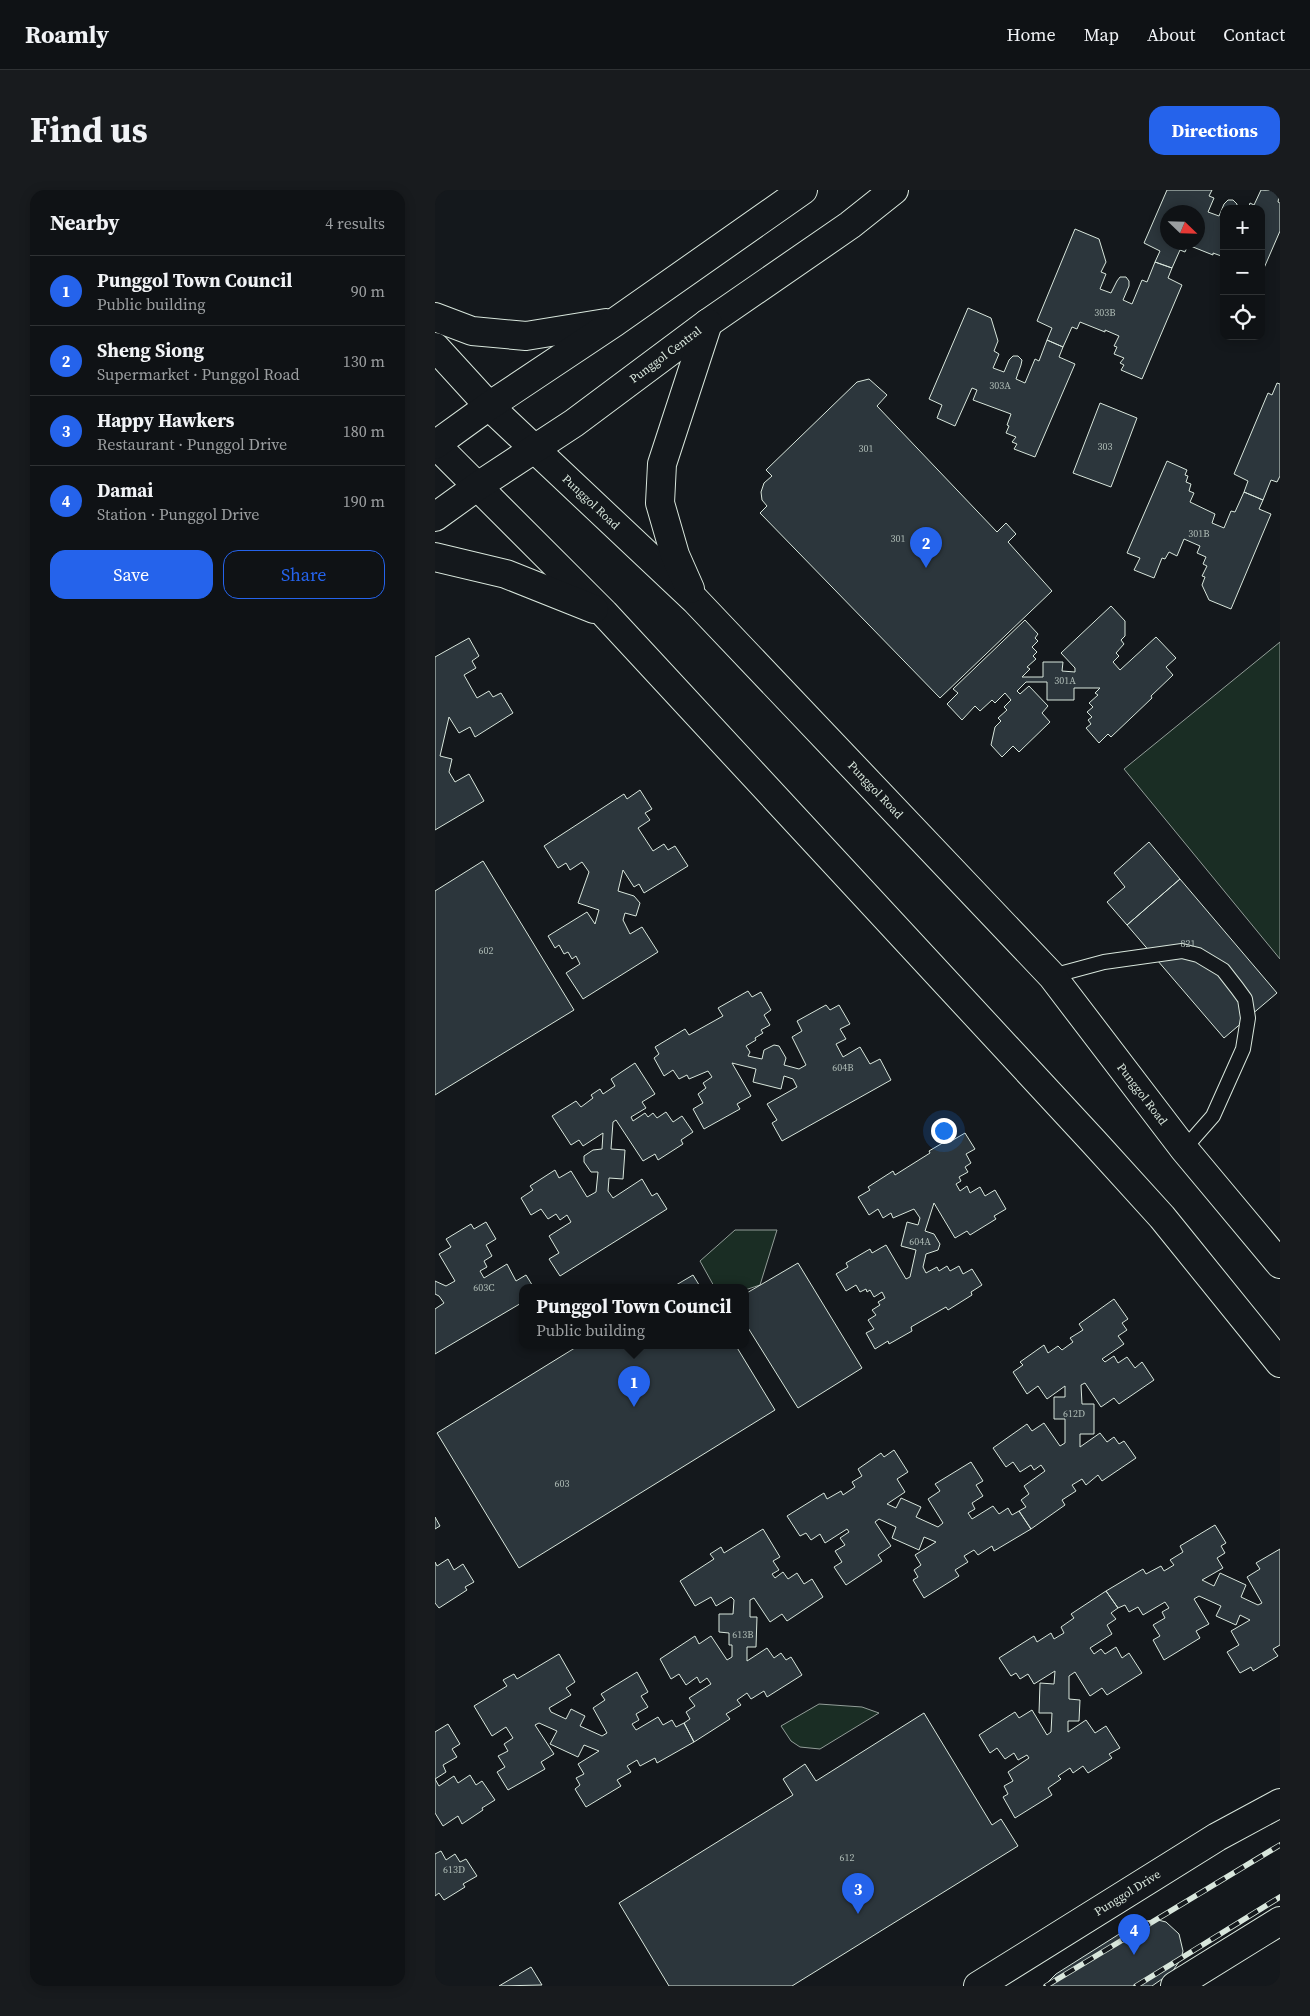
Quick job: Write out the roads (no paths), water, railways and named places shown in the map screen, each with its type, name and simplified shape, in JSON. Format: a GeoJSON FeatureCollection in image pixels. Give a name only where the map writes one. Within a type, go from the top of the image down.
{"type":"FeatureCollection","features":[{"type":"Feature","properties":{"kind":"main road"},"geometry":{"type":"LineString","coordinates":[[803,190],[435,445],[604,613],[1156,1210],[1280,1363]]}},
{"type":"Feature","properties":{"kind":"main road","name":"Punggol Central"},"geometry":{"type":"LineString","coordinates":[[435,517],[574,422],[708,323],[850,225],[895,190]]}},
{"type":"Feature","properties":{"kind":"main road"},"geometry":{"type":"LineString","coordinates":[[435,317],[472,331],[526,336],[615,322]]}},
{"type":"Feature","properties":{"kind":"main road"},"geometry":{"type":"LineString","coordinates":[[695,600],[675,555],[660,503],[662,464],[708,323]]}},
{"type":"Feature","properties":{"kind":"main road","name":"Punggol Road"},"geometry":{"type":"LineString","coordinates":[[435,347],[489,406],[535,447],[695,600],[1052,976],[1184,1150],[1280,1264]]}},
{"type":"Feature","properties":{"kind":"main road"},"geometry":{"type":"LineString","coordinates":[[435,557],[505,574],[604,613]]}},
{"type":"Feature","properties":{"kind":"main road","name":"Punggol Drive"},"geometry":{"type":"LineString","coordinates":[[978,1986],[1217,1837],[1280,1802]]}},
{"type":"Feature","properties":{"kind":"main road"},"geometry":{"type":"LineString","coordinates":[[1175,1986],[1280,1921]]}},
{"type":"Feature","properties":{"kind":"lane"},"geometry":{"type":"LineString","coordinates":[[1052,976],[1104,962],[1182,951],[1198,955],[1223,970],[1237,988],[1245,999],[1248,1018],[1243,1049],[1213,1116],[1184,1150]]}},
{"type":"Feature","properties":{"kind":"railway"},"geometry":{"type":"LineString","coordinates":[[1046,1986],[1280,1845]]}},
{"type":"Feature","properties":{"kind":"railway"},"geometry":{"type":"LineString","coordinates":[[1136,1986],[1280,1897]]}},
{"type":"Feature","properties":{"kind":"place","name":"Sheng Siong"},"geometry":{"type":"Point","coordinates":[926,568]}},
{"type":"Feature","properties":{"kind":"place","name":"Punggol Town Council"},"geometry":{"type":"Point","coordinates":[634,1407]}},
{"type":"Feature","properties":{"kind":"place","name":"Happy Hawkers"},"geometry":{"type":"Point","coordinates":[858,1914]}},
{"type":"Feature","properties":{"kind":"place","name":"Damai"},"geometry":{"type":"Point","coordinates":[1134,1955]}}]}
